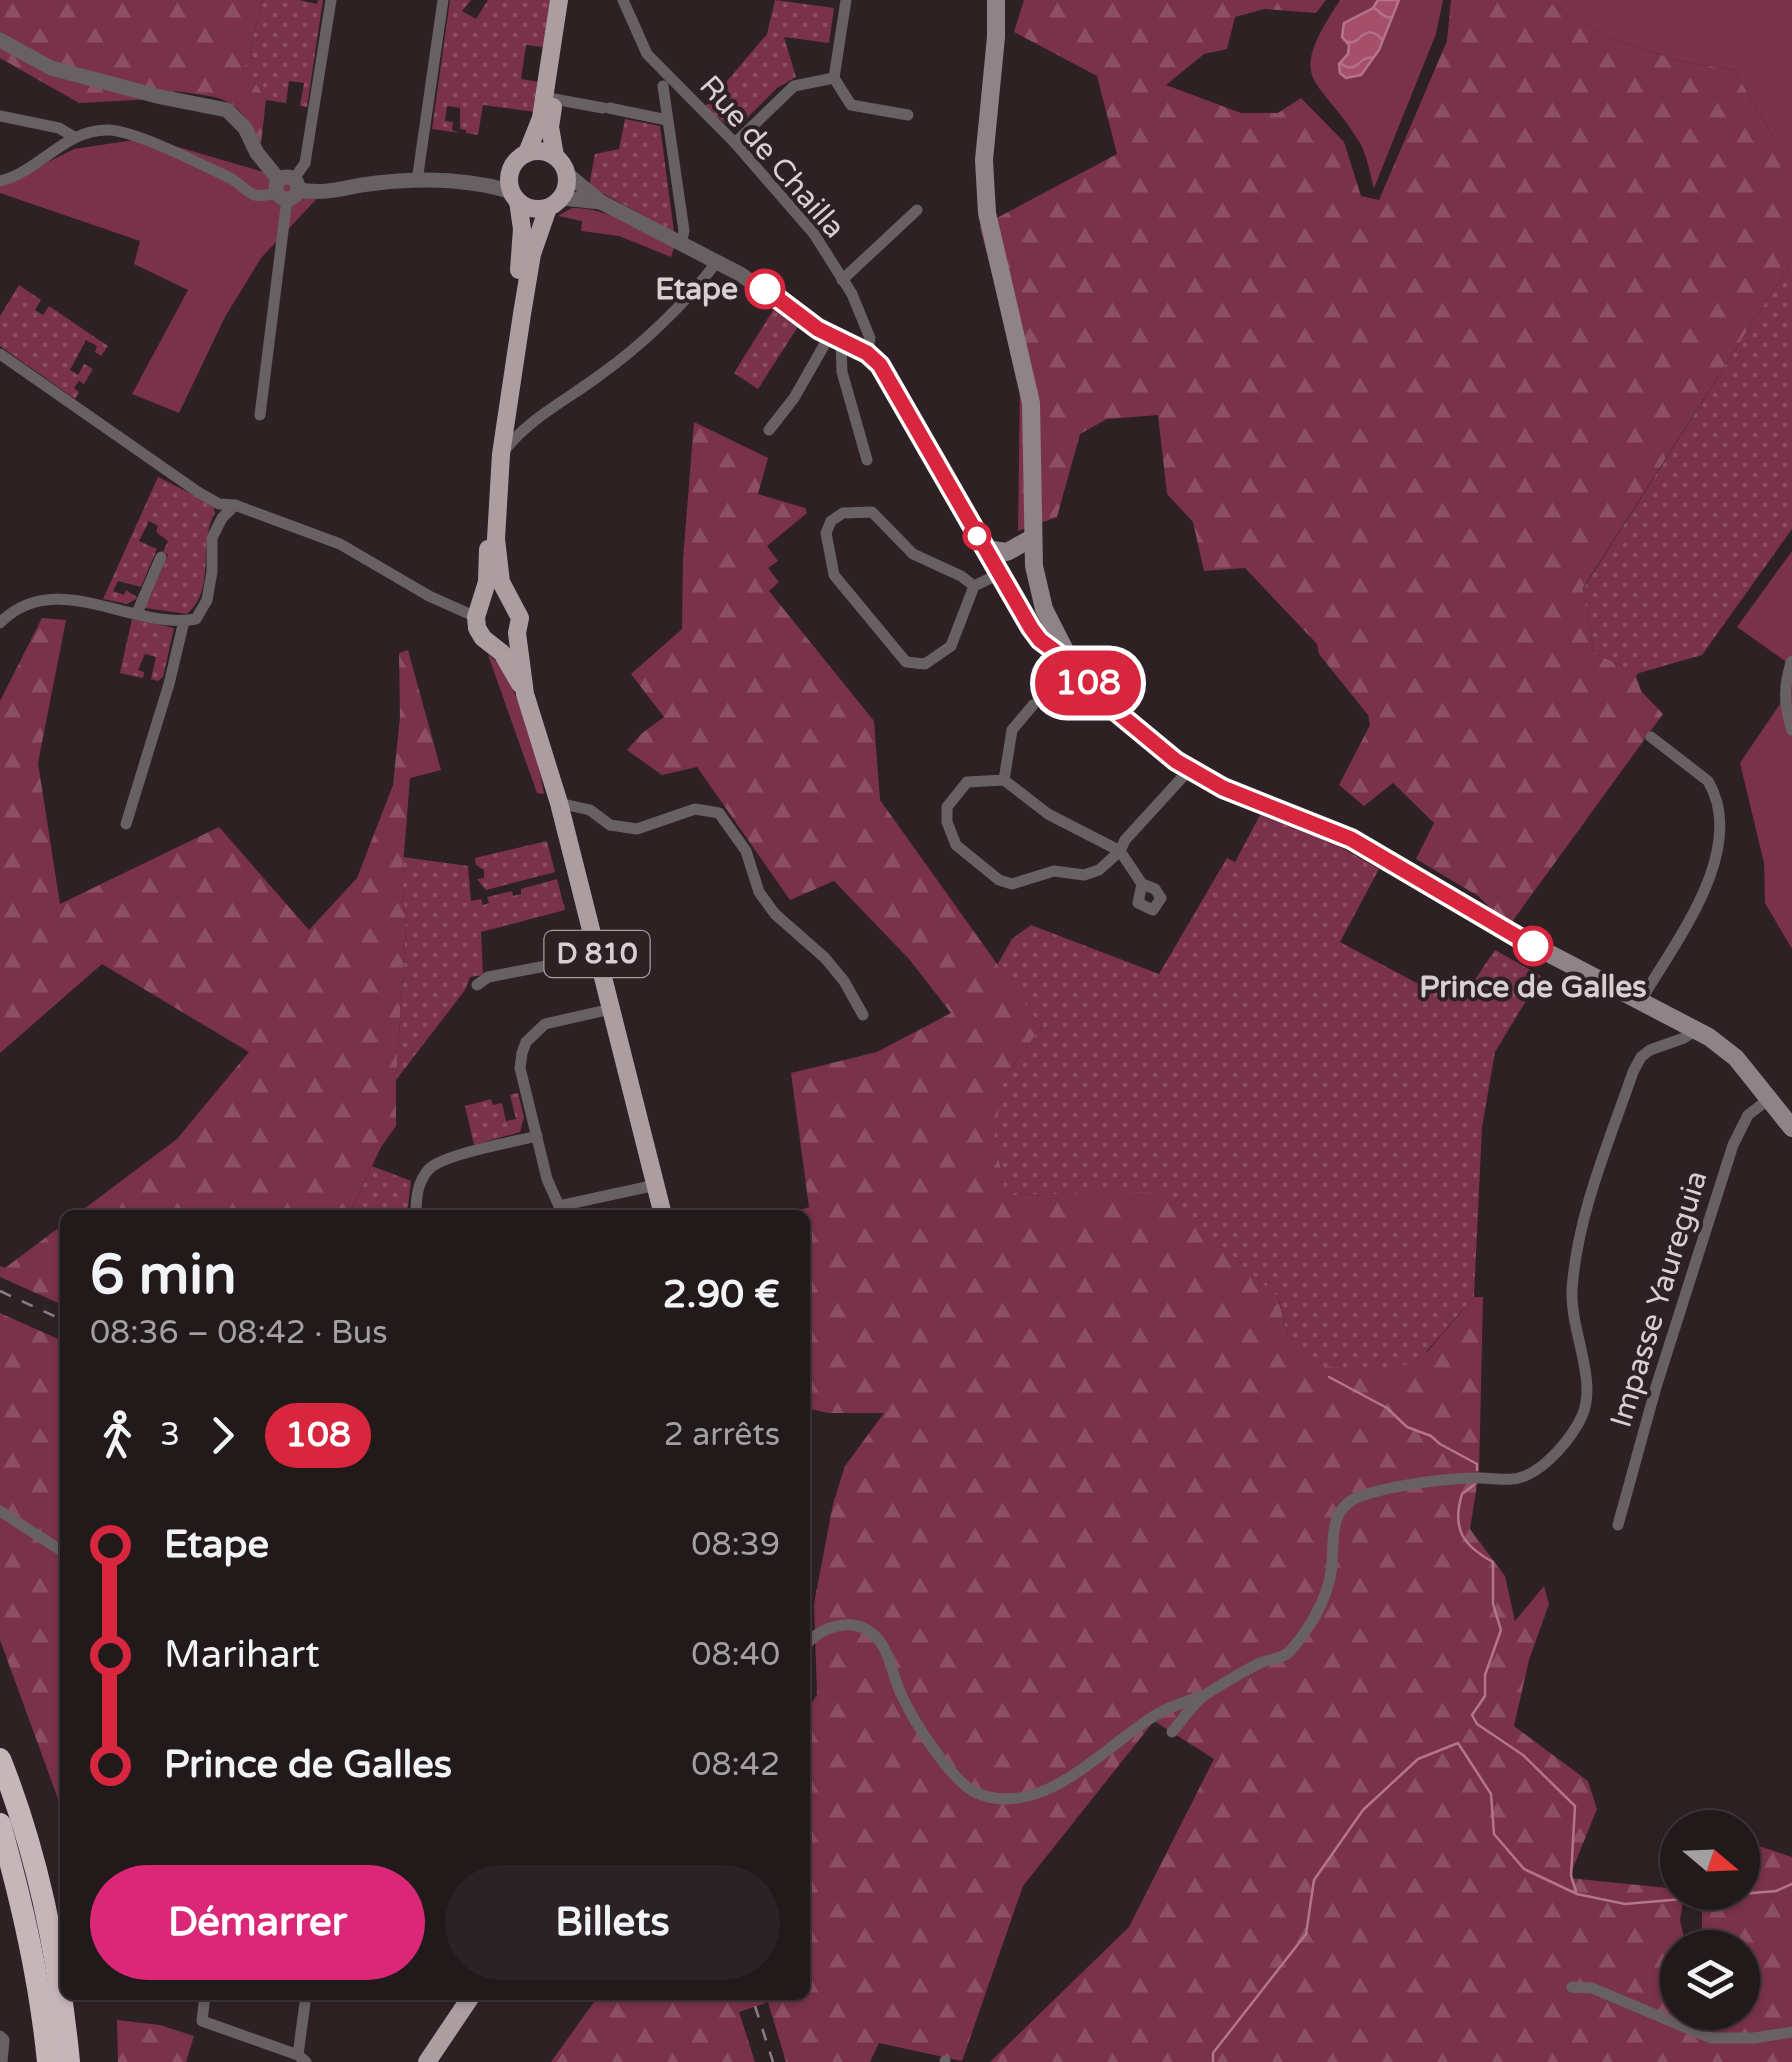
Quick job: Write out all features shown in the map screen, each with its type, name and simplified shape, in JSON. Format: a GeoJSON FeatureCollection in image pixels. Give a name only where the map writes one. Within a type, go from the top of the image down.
{"type":"FeatureCollection","features":[{"type":"Feature","properties":{"kind":"highway"},"geometry":{"type":"LineString","coordinates":[[0,1758],[44,1906],[60,1986]]}},
{"type":"Feature","properties":{"kind":"highway"},"geometry":{"type":"LineString","coordinates":[[0,1824],[24,1912],[48,2062]]}},
{"type":"Feature","properties":{"kind":"highway"},"geometry":{"type":"LineString","coordinates":[[63,2000],[69,2062]]}},
{"type":"Feature","properties":{"kind":"main road"},"geometry":{"type":"LineString","coordinates":[[539,153],[559,0]]}},
{"type":"Feature","properties":{"kind":"main road"},"geometry":{"type":"LineString","coordinates":[[539,153],[568,0]]}},
{"type":"Feature","properties":{"kind":"main road"},"geometry":{"type":"LineString","coordinates":[[996,0],[984,185],[987,213],[1031,403],[1032,538],[1044,610],[1072,664],[1112,708],[1190,770],[1223,788],[1351,839],[1506,931],[1696,1030],[1736,1058],[1792,1128]]}},
{"type":"Feature","properties":{"kind":"main road"},"geometry":{"type":"LineString","coordinates":[[550,108],[554,34]]}},
{"type":"Feature","properties":{"kind":"main road"},"geometry":{"type":"LineString","coordinates":[[539,153],[567,174],[526,257],[511,433],[501,454],[496,539],[501,582],[520,616],[518,633],[506,642],[492,644],[479,634],[479,612],[488,582],[489,490],[520,265],[522,229],[513,190],[514,163],[539,153]]}},
{"type":"Feature","properties":{"kind":"main road"},"geometry":{"type":"LineString","coordinates":[[513,190],[534,209],[551,205]]}},
{"type":"Feature","properties":{"kind":"main road"},"geometry":{"type":"LineString","coordinates":[[985,549],[1007,552],[1032,538]]}},
{"type":"Feature","properties":{"kind":"main road"},"geometry":{"type":"LineString","coordinates":[[479,612],[495,600],[509,602]]}},
{"type":"Feature","properties":{"kind":"main road","name":"D 810"},"geometry":{"type":"LineString","coordinates":[[518,633],[525,694],[558,803],[663,1210]]}},
{"type":"Feature","properties":{"kind":"main road","name":"D 810"},"geometry":{"type":"LineString","coordinates":[[492,644],[507,660],[525,694]]}},
{"type":"Feature","properties":{"kind":"main road"},"geometry":{"type":"LineString","coordinates":[[427,2062],[469,2000]]}},
{"type":"Feature","properties":{"kind":"street"},"geometry":{"type":"LineString","coordinates":[[260,415],[287,188],[305,163],[331,0]]}},
{"type":"Feature","properties":{"kind":"street"},"geometry":{"type":"LineString","coordinates":[[417,182],[443,0]]}},
{"type":"Feature","properties":{"kind":"street","name":"Rue de Chailla"},"geometry":{"type":"LineString","coordinates":[[624,0],[647,54],[735,143],[814,234],[870,338],[867,353]]}},
{"type":"Feature","properties":{"kind":"street"},"geometry":{"type":"LineString","coordinates":[[846,0],[834,78],[851,105],[908,114]]}},
{"type":"Feature","properties":{"kind":"street"},"geometry":{"type":"LineString","coordinates":[[0,40],[51,68],[162,98],[227,110],[245,128],[257,153],[287,188]]}},
{"type":"Feature","properties":{"kind":"street"},"geometry":{"type":"LineString","coordinates":[[735,143],[794,86],[834,78]]}},
{"type":"Feature","properties":{"kind":"street"},"geometry":{"type":"LineString","coordinates":[[664,86],[684,230],[681,243]]}},
{"type":"Feature","properties":{"kind":"street"},"geometry":{"type":"LineString","coordinates":[[550,108],[606,108],[667,120]]}},
{"type":"Feature","properties":{"kind":"street"},"geometry":{"type":"LineString","coordinates":[[0,116],[60,128],[74,136]]}},
{"type":"Feature","properties":{"kind":"street"},"geometry":{"type":"LineString","coordinates":[[0,181],[31,170],[74,136],[88,131],[118,131],[234,180],[258,196],[287,188],[335,192],[378,182],[484,183],[513,190]]}},
{"type":"Feature","properties":{"kind":"street"},"geometry":{"type":"LineString","coordinates":[[567,174],[600,202],[762,287],[836,338],[867,353],[889,380],[1040,640],[1072,664]]}},
{"type":"Feature","properties":{"kind":"street"},"geometry":{"type":"LineString","coordinates":[[551,205],[600,202]]}},
{"type":"Feature","properties":{"kind":"street"},"geometry":{"type":"LineString","coordinates":[[842,280],[918,210]]}},
{"type":"Feature","properties":{"kind":"street"},"geometry":{"type":"LineString","coordinates":[[506,364],[501,430],[511,433],[624,358],[716,263]]}},
{"type":"Feature","properties":{"kind":"street"},"geometry":{"type":"LineString","coordinates":[[521,322],[514,412],[531,422]]}},
{"type":"Feature","properties":{"kind":"street"},"geometry":{"type":"LineString","coordinates":[[769,430],[836,338]]}},
{"type":"Feature","properties":{"kind":"street"},"geometry":{"type":"LineString","coordinates":[[836,338],[867,460]]}},
{"type":"Feature","properties":{"kind":"street"},"geometry":{"type":"LineString","coordinates":[[0,354],[219,504],[235,506],[340,544],[430,596],[479,612]]}},
{"type":"Feature","properties":{"kind":"street"},"geometry":{"type":"LineString","coordinates":[[0,623],[8,614],[40,601],[78,600],[184,621],[196,619],[208,600],[212,538],[222,518],[235,506]]}},
{"type":"Feature","properties":{"kind":"street"},"geometry":{"type":"LineString","coordinates":[[974,586],[913,554],[872,512],[843,513],[831,521],[826,533],[834,575],[906,662],[925,664],[951,646],[974,586],[999,574]]}},
{"type":"Feature","properties":{"kind":"street"},"geometry":{"type":"LineString","coordinates":[[137,613],[161,558]]}},
{"type":"Feature","properties":{"kind":"street"},"geometry":{"type":"LineString","coordinates":[[126,824],[184,621]]}},
{"type":"Feature","properties":{"kind":"street"},"geometry":{"type":"LineString","coordinates":[[1792,661],[1786,676],[1784,707],[1792,730]]}},
{"type":"Feature","properties":{"kind":"street"},"geometry":{"type":"LineString","coordinates":[[1004,780],[1012,730],[1033,705]]}},
{"type":"Feature","properties":{"kind":"street"},"geometry":{"type":"LineString","coordinates":[[1640,1002],[1708,885],[1721,844],[1714,791],[1708,781],[1650,738]]}},
{"type":"Feature","properties":{"kind":"street"},"geometry":{"type":"LineString","coordinates":[[1142,884],[1120,852],[1048,814],[1004,780],[967,782],[947,806],[947,822],[956,845],[999,880],[1012,884],[1054,871],[1084,875],[1098,870],[1120,852],[1125,840],[1190,770]]}},
{"type":"Feature","properties":{"kind":"street"},"geometry":{"type":"LineString","coordinates":[[558,803],[590,810],[610,825],[636,829],[695,809],[719,813],[746,851],[759,892],[775,914],[825,958],[844,981],[862,1016]]}},
{"type":"Feature","properties":{"kind":"street"},"geometry":{"type":"LineString","coordinates":[[477,985],[488,977],[598,956]]}},
{"type":"Feature","properties":{"kind":"street"},"geometry":{"type":"LineString","coordinates":[[610,1009],[545,1024],[526,1042],[520,1068],[547,1180],[555,1210],[656,1185]]}},
{"type":"Feature","properties":{"kind":"street"},"geometry":{"type":"LineString","coordinates":[[810,1640],[816,1633],[841,1624],[868,1630],[881,1642],[902,1696],[951,1773],[977,1794],[1010,1800],[1057,1786],[1160,1712],[1205,1694],[1261,1662],[1286,1655],[1314,1618],[1332,1568],[1330,1532],[1340,1511],[1357,1497],[1390,1489],[1526,1476],[1573,1432],[1586,1402],[1586,1388],[1572,1320],[1572,1291],[1581,1232],[1591,1199],[1633,1072],[1642,1057],[1696,1030]]}},
{"type":"Feature","properties":{"kind":"street","name":"Impasse Yaureguia"},"geometry":{"type":"LineString","coordinates":[[1618,1526],[1656,1387],[1733,1145],[1748,1115],[1769,1099]]}},
{"type":"Feature","properties":{"kind":"street"},"geometry":{"type":"LineString","coordinates":[[417,1210],[420,1181],[431,1167],[537,1136]]}},
{"type":"Feature","properties":{"kind":"street"},"geometry":{"type":"LineString","coordinates":[[0,1512],[60,1549]]}},
{"type":"Feature","properties":{"kind":"street"},"geometry":{"type":"LineString","coordinates":[[1172,1732],[1205,1694]]}},
{"type":"Feature","properties":{"kind":"street"},"geometry":{"type":"LineString","coordinates":[[1572,1986],[1592,1988],[1711,2038],[1754,2038],[1792,2032]]}},
{"type":"Feature","properties":{"kind":"street"},"geometry":{"type":"LineString","coordinates":[[204,2000],[202,2021],[302,2058],[306,2000]]}},
{"type":"Feature","properties":{"kind":"street"},"geometry":{"type":"LineString","coordinates":[[0,2036],[4,2040],[2,2062]]}},
{"type":"Feature","properties":{"kind":"green space"},"geometry":{"type":"Polygon","coordinates":[[[0,0],[262,0],[250,49],[253,66],[246,66],[266,100],[261,143],[244,116],[219,98],[175,91],[172,98],[79,103],[0,58],[0,0]]]}},
{"type":"Feature","properties":{"kind":"green space"},"geometry":{"type":"Polygon","coordinates":[[[262,0],[317,4],[323,0],[307,107],[300,106],[304,83],[289,81],[286,103],[266,100],[245,65],[253,66],[250,49],[262,0]]]}},
{"type":"Feature","properties":{"kind":"green space"},"geometry":{"type":"Polygon","coordinates":[[[450,0],[471,0],[462,11],[476,19],[488,0],[550,0],[543,47],[526,45],[521,79],[539,82],[535,112],[483,105],[478,135],[460,129],[460,108],[447,106],[445,121],[453,122],[452,130],[460,133],[432,129],[450,0]]]}},
{"type":"Feature","properties":{"kind":"green space"},"geometry":{"type":"Polygon","coordinates":[[[775,0],[834,8],[829,43],[784,37],[796,77],[777,88],[740,125],[728,126],[705,107],[767,34],[775,0]]]}},
{"type":"Feature","properties":{"kind":"green space"},"geometry":{"type":"Polygon","coordinates":[[[1024,0],[1326,0],[1316,13],[1264,9],[1235,17],[1227,49],[1204,54],[1166,85],[1241,113],[1278,113],[1301,98],[1344,142],[1361,196],[1379,200],[1447,41],[1451,0],[1545,0],[1609,38],[1680,61],[1734,70],[1773,136],[1792,146],[1792,261],[1583,588],[1594,653],[1639,673],[1636,676],[1641,691],[1663,714],[1509,926],[1478,896],[1416,859],[1434,823],[1393,783],[1364,806],[1339,785],[1370,725],[1368,715],[1319,654],[1317,644],[1245,568],[1204,571],[1193,522],[1167,494],[1158,415],[1107,419],[1080,434],[1057,517],[1018,531],[1020,383],[980,227],[1117,154],[1097,76],[1014,32],[1024,0]]]}},
{"type":"Feature","properties":{"kind":"green space"},"geometry":{"type":"Polygon","coordinates":[[[1340,0],[1443,0],[1436,34],[1374,188],[1360,143],[1313,78],[1310,65],[1313,49],[1340,0]]]}},
{"type":"Feature","properties":{"kind":"green space"},"geometry":{"type":"Polygon","coordinates":[[[1545,0],[1792,0],[1792,146],[1773,136],[1734,70],[1680,61],[1609,38],[1545,0]]]}},
{"type":"Feature","properties":{"kind":"green space"},"geometry":{"type":"Polygon","coordinates":[[[625,119],[660,126],[674,232],[589,186],[595,154],[619,149],[625,119]]]}},
{"type":"Feature","properties":{"kind":"green space"},"geometry":{"type":"Polygon","coordinates":[[[147,138],[325,190],[261,258],[225,317],[179,413],[132,394],[188,290],[134,264],[140,241],[0,193],[0,186],[74,149],[147,138]]]}},
{"type":"Feature","properties":{"kind":"green space"},"geometry":{"type":"Polygon","coordinates":[[[572,208],[599,212],[625,222],[674,248],[671,257],[619,236],[581,231],[582,221],[558,216],[572,208]]]}},
{"type":"Feature","properties":{"kind":"green space"},"geometry":{"type":"Polygon","coordinates":[[[1792,261],[1792,529],[1702,655],[1639,673],[1594,653],[1583,589],[1792,261]]]}},
{"type":"Feature","properties":{"kind":"green space"},"geometry":{"type":"Polygon","coordinates":[[[19,285],[41,300],[35,310],[43,315],[49,306],[108,346],[101,356],[95,352],[97,346],[86,340],[70,370],[78,375],[84,364],[93,369],[84,384],[79,381],[74,388],[79,392],[75,399],[0,346],[0,316],[19,285]]]}},
{"type":"Feature","properties":{"kind":"green space"},"geometry":{"type":"Polygon","coordinates":[[[775,307],[799,325],[758,389],[734,373],[775,307]]]}},
{"type":"Feature","properties":{"kind":"green space"},"geometry":{"type":"Polygon","coordinates":[[[694,422],[768,458],[758,494],[805,508],[807,513],[767,546],[778,561],[768,568],[779,582],[769,591],[874,721],[880,800],[1042,1027],[1004,1077],[1006,1195],[1159,1191],[1278,1297],[1288,1337],[1427,1352],[1474,1297],[1483,1297],[1479,1472],[1470,1529],[1505,1576],[1515,1621],[1544,1586],[1549,1604],[1529,1660],[1514,1726],[1588,1781],[1597,1809],[1569,1878],[1660,1887],[1660,1910],[1681,1910],[1682,1930],[1660,1930],[1660,2030],[1760,2030],[1760,1930],[1702,1930],[1702,1910],[1760,1910],[1760,1847],[1792,1857],[1792,2062],[990,2062],[1129,1927],[1214,1759],[1154,1721],[1023,1886],[962,2061],[879,2043],[870,2062],[786,2062],[768,2002],[739,2012],[755,2062],[551,2062],[595,2000],[810,2000],[810,1705],[817,1695],[814,1604],[833,1504],[845,1466],[884,1413],[810,1409],[810,1210],[800,1210],[809,1207],[791,1073],[877,1052],[951,1013],[909,959],[834,881],[790,900],[697,767],[662,775],[627,750],[664,717],[631,674],[682,629],[683,559],[694,422]]]}},
{"type":"Feature","properties":{"kind":"green space"},"geometry":{"type":"Polygon","coordinates":[[[158,477],[213,505],[215,513],[207,538],[202,592],[187,614],[145,608],[168,555],[163,552],[168,541],[156,532],[158,526],[149,521],[139,541],[157,549],[141,587],[118,581],[113,591],[124,595],[126,590],[138,598],[127,604],[103,599],[158,477]]]}},
{"type":"Feature","properties":{"kind":"green space"},"geometry":{"type":"Polygon","coordinates":[[[1792,551],[1792,949],[1765,903],[1764,863],[1740,763],[1780,704],[1785,661],[1737,627],[1792,551]]]}},
{"type":"Feature","properties":{"kind":"green space"},"geometry":{"type":"Polygon","coordinates":[[[42,618],[66,620],[38,763],[60,904],[219,827],[309,930],[357,878],[393,785],[400,717],[399,653],[408,650],[441,770],[410,778],[402,878],[406,927],[396,1126],[381,1147],[351,1210],[83,1210],[177,1139],[249,1052],[102,964],[0,1053],[0,701],[42,618]]]}},
{"type":"Feature","properties":{"kind":"green space"},"geometry":{"type":"Polygon","coordinates":[[[132,619],[174,628],[163,677],[158,681],[151,679],[156,657],[145,654],[138,670],[144,672],[143,678],[120,673],[132,619]]]}},
{"type":"Feature","properties":{"kind":"green space"},"geometry":{"type":"Polygon","coordinates":[[[488,655],[498,664],[516,697],[544,794],[537,793],[488,655]]]}},
{"type":"Feature","properties":{"kind":"green space"},"geometry":{"type":"Polygon","coordinates":[[[1260,815],[1337,845],[1379,869],[1340,942],[1426,988],[1474,981],[1495,950],[1541,976],[1495,1052],[1482,1127],[1474,1297],[1426,1352],[1391,1373],[1314,1365],[1288,1337],[1278,1297],[1159,1192],[1006,1195],[994,1137],[1004,1077],[1042,1027],[997,965],[1012,939],[1031,925],[1159,974],[1227,858],[1235,862],[1260,815]]]}},
{"type":"Feature","properties":{"kind":"green space"},"geometry":{"type":"Polygon","coordinates":[[[547,841],[555,872],[486,890],[477,879],[484,878],[484,870],[476,865],[475,858],[547,841]]]}},
{"type":"Feature","properties":{"kind":"green space"},"geometry":{"type":"Polygon","coordinates":[[[403,857],[468,866],[471,901],[481,899],[483,905],[489,903],[487,897],[512,891],[513,896],[521,894],[521,889],[557,879],[565,910],[481,932],[483,975],[470,977],[465,990],[396,1080],[406,927],[403,857]]]}},
{"type":"Feature","properties":{"kind":"green space"},"geometry":{"type":"Polygon","coordinates":[[[518,1093],[524,1117],[520,1132],[474,1145],[465,1106],[491,1099],[493,1105],[502,1103],[506,1121],[516,1119],[510,1095],[518,1093]]]}},
{"type":"Feature","properties":{"kind":"green space"},"geometry":{"type":"Polygon","coordinates":[[[372,1166],[411,1181],[408,1210],[351,1210],[372,1166]]]}},
{"type":"Feature","properties":{"kind":"green space"},"geometry":{"type":"Polygon","coordinates":[[[60,1227],[60,1304],[0,1277],[0,1266],[5,1268],[60,1227]]]}},
{"type":"Feature","properties":{"kind":"green space"},"geometry":{"type":"Polygon","coordinates":[[[0,1313],[60,1340],[60,1804],[0,1640],[0,1313]]]}},
{"type":"Feature","properties":{"kind":"green space"},"geometry":{"type":"Polygon","coordinates":[[[117,2020],[160,2025],[194,2036],[186,2062],[118,2062],[117,2020]]]}},
{"type":"Feature","properties":{"kind":"water"},"geometry":{"type":"Polygon","coordinates":[[[1378,0],[1399,0],[1379,50],[1361,75],[1346,78],[1340,73],[1339,64],[1348,54],[1349,45],[1342,37],[1344,23],[1373,8],[1378,0]]]}},
{"type":"Feature","properties":{"kind":"waterway"},"geometry":{"type":"LineString","coordinates":[[1329,1377],[1387,1408],[1407,1427],[1431,1436],[1477,1464],[1477,1470]]}},
{"type":"Feature","properties":{"kind":"waterway"},"geometry":{"type":"LineString","coordinates":[[1475,1484],[1462,1494],[1459,1527],[1474,1550],[1493,1562],[1493,1604],[1501,1630],[1485,1675],[1485,1696],[1472,1715],[1477,1724],[1523,1755],[1575,1806],[1571,1876],[1576,1891]]}},
{"type":"Feature","properties":{"kind":"waterway"},"geometry":{"type":"LineString","coordinates":[[1213,2062],[1213,2053],[1306,1934],[1314,1880],[1363,1810],[1418,1759],[1458,1743],[1491,1794],[1494,1834],[1524,1869],[1577,1894],[1625,1904],[1776,1891],[1792,1884]]}},
{"type":"Feature","properties":{"kind":"railway"},"geometry":{"type":"LineString","coordinates":[[0,1291],[60,1319]]}},
{"type":"Feature","properties":{"kind":"railway"},"geometry":{"type":"LineString","coordinates":[[755,2006],[773,2062]]}},
{"type":"Feature","properties":{"kind":"bus line","name":"108"},"geometry":{"type":"LineString","coordinates":[[765,289],[818,329],[867,353],[880,365],[1031,628],[1040,640],[1072,664],[1112,708],[1190,770],[1223,788],[1351,839],[1533,946]]}},
{"type":"Feature","properties":{"kind":"place","name":"Etape"},"geometry":{"type":"Point","coordinates":[765,289]}},
{"type":"Feature","properties":{"kind":"place","name":"Prince de Galles"},"geometry":{"type":"Point","coordinates":[1533,946]}}]}
